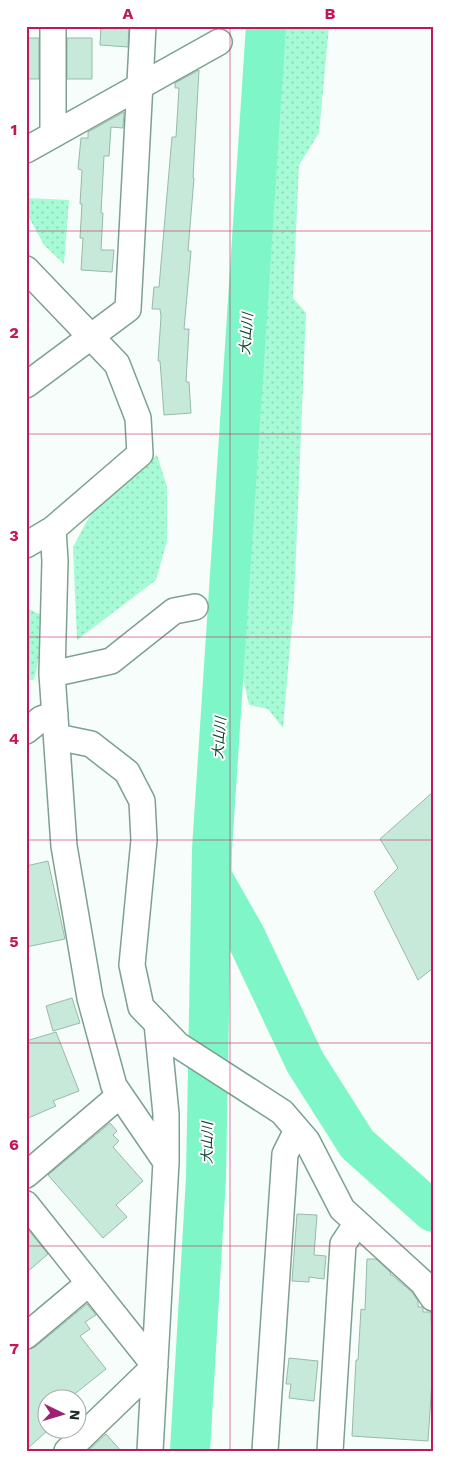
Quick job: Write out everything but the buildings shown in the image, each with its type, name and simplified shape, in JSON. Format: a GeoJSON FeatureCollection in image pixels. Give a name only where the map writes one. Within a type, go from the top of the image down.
{"type":"FeatureCollection","features":[{"type":"Feature","properties":{"kind":"street"},"geometry":{"type":"LineString","coordinates":[[53,26],[54,135]]}},
{"type":"Feature","properties":{"kind":"street"},"geometry":{"type":"LineString","coordinates":[[26,385],[128,309],[143,26]]}},
{"type":"Feature","properties":{"kind":"street"},"geometry":{"type":"LineString","coordinates":[[26,150],[219,42]]}},
{"type":"Feature","properties":{"kind":"street"},"geometry":{"type":"LineString","coordinates":[[26,269],[117,364],[138,418],[140,454],[53,529],[26,545]]}},
{"type":"Feature","properties":{"kind":"street"},"geometry":{"type":"LineString","coordinates":[[53,529],[55,561],[52,674],[64,846],[90,998],[114,1086],[166,1162]]}},
{"type":"Feature","properties":{"kind":"street"},"geometry":{"type":"LineString","coordinates":[[52,674],[111,661],[174,611],[195,608]]}},
{"type":"Feature","properties":{"kind":"street"},"geometry":{"type":"LineString","coordinates":[[26,731],[41,720],[91,744],[127,772],[142,801],[144,840],[132,965],[141,1007],[178,1045],[282,1112],[306,1141],[342,1209],[423,1283],[433,1298]]}},
{"type":"Feature","properties":{"kind":"street"},"geometry":{"type":"LineString","coordinates":[[150,1451],[166,1162],[166,1114],[156,1023]]}},
{"type":"Feature","properties":{"kind":"street"},"geometry":{"type":"LineString","coordinates":[[26,1175],[120,1095]]}},
{"type":"Feature","properties":{"kind":"street"},"geometry":{"type":"LineString","coordinates":[[265,1451],[285,1154],[297,1130]]}},
{"type":"Feature","properties":{"kind":"street"},"geometry":{"type":"LineString","coordinates":[[26,1204],[155,1366]]}},
{"type":"Feature","properties":{"kind":"street"},"geometry":{"type":"LineString","coordinates":[[330,1451],[343,1244],[357,1223]]}},
{"type":"Feature","properties":{"kind":"street"},"geometry":{"type":"LineString","coordinates":[[26,1336],[89,1283]]}},
{"type":"Feature","properties":{"kind":"street"},"geometry":{"type":"LineString","coordinates":[[67,1451],[155,1366]]}},
{"type":"Feature","properties":{"kind":"green space"},"geometry":{"type":"Polygon","coordinates":[[[253,26],[329,26],[319,133],[299,165],[293,298],[306,313],[294,601],[283,728],[268,709],[249,705],[223,582],[253,26]]]}},
{"type":"Feature","properties":{"kind":"green space"},"geometry":{"type":"Polygon","coordinates":[[[26,198],[69,200],[64,264],[44,245],[26,212],[26,198]]]}},
{"type":"Feature","properties":{"kind":"green space"},"geometry":{"type":"Polygon","coordinates":[[[157,455],[167,487],[167,541],[156,580],[77,640],[73,547],[101,495],[157,455]]]}},
{"type":"Feature","properties":{"kind":"green space"},"geometry":{"type":"Polygon","coordinates":[[[26,608],[42,615],[41,649],[34,680],[26,680],[26,608]]]}},
{"type":"Feature","properties":{"kind":"waterway","name":"大山川"},"geometry":{"type":"LineString","coordinates":[[190,1451],[206,1178],[212,849],[266,26]]}},
{"type":"Feature","properties":{"kind":"waterway"},"geometry":{"type":"LineString","coordinates":[[212,877],[245,935],[305,1062],[357,1144],[433,1212]]}}]}
